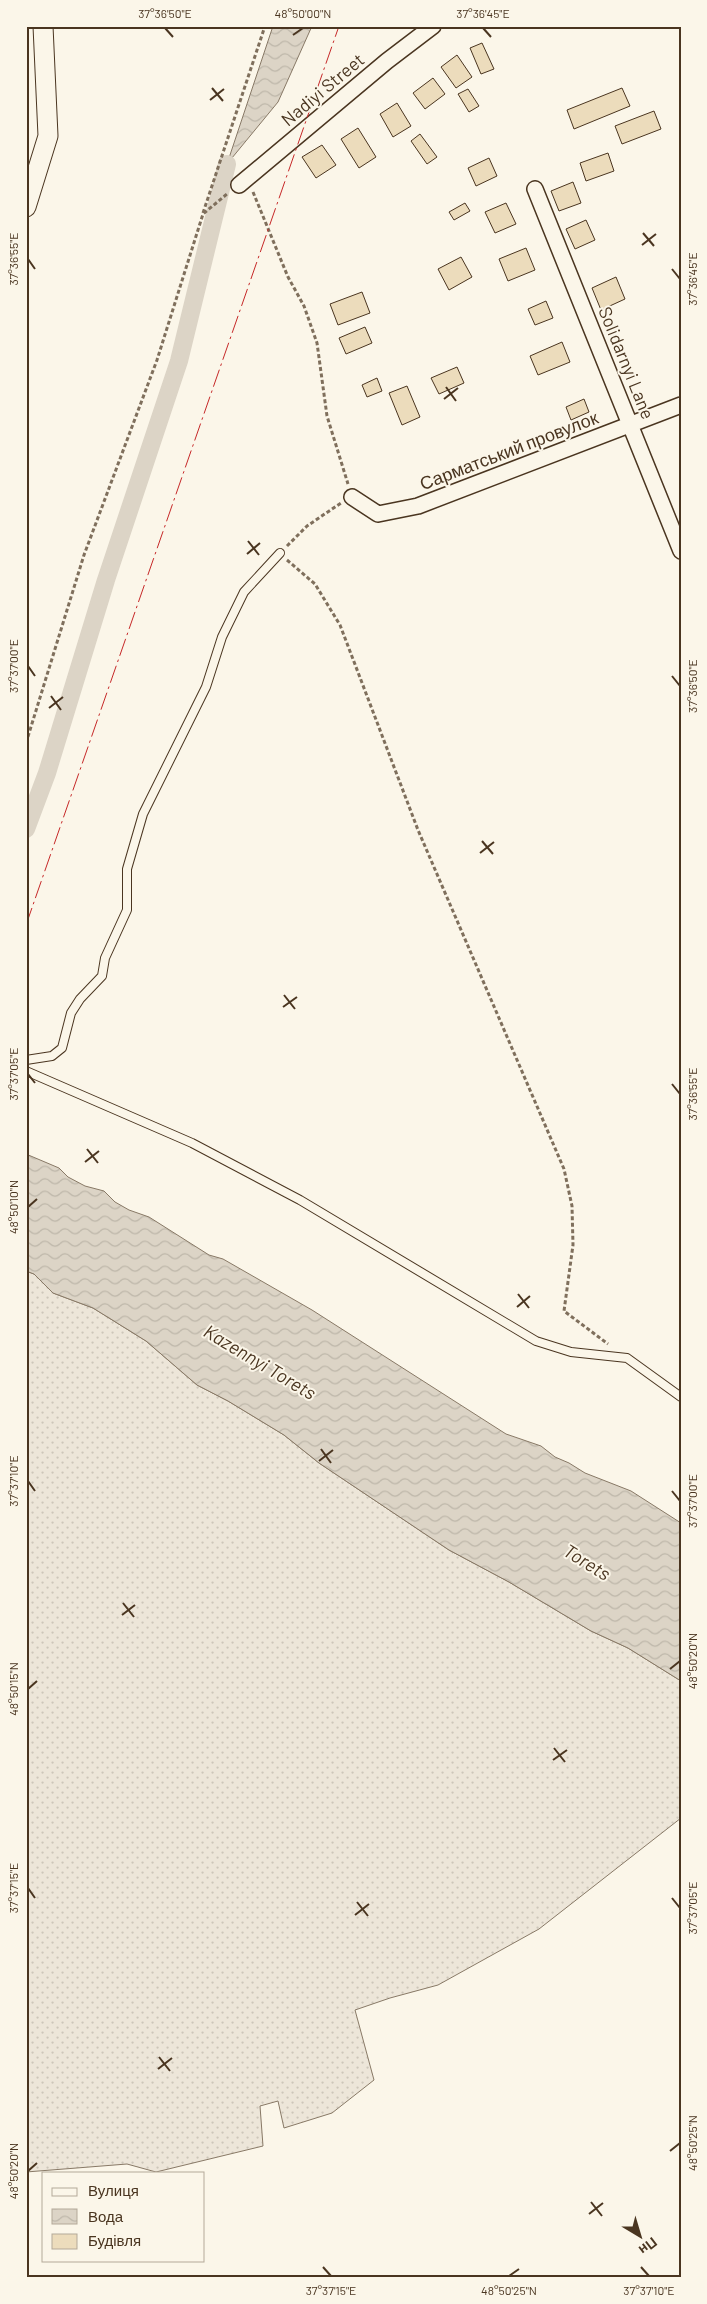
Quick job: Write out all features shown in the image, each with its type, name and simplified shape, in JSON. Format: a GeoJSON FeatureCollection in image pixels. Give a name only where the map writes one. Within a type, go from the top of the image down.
{"type":"FeatureCollection","features":[{"type":"Feature","properties":{"kind":"street"},"geometry":{"type":"LineString","coordinates":[[26,208],[48,136],[43,26]]}},
{"type":"Feature","properties":{"kind":"street","name":"Nadiyi Street"},"geometry":{"type":"LineString","coordinates":[[243,180],[432,26]]}},
{"type":"Feature","properties":{"kind":"street","name":"Solidarnyi Lane"},"geometry":{"type":"LineString","coordinates":[[536,189],[681,550]]}},
{"type":"Feature","properties":{"kind":"street","name":"Сарматський провулок"},"geometry":{"type":"LineString","coordinates":[[352,497],[378,514],[418,506],[681,405]]}},
{"type":"Feature","properties":{"kind":"lane"},"geometry":{"type":"LineString","coordinates":[[26,1060],[52,1056],[62,1048],[71,1013],[80,999],[102,976],[105,958],[127,910],[127,869],[144,814],[206,687],[222,637],[244,592],[280,554]]}},
{"type":"Feature","properties":{"kind":"lane"},"geometry":{"type":"LineString","coordinates":[[26,1071],[201,1148],[300,1200],[536,1341],[571,1352],[626,1358],[681,1397]]}},
{"type":"Feature","properties":{"kind":"path"},"geometry":{"type":"LineString","coordinates":[[26,743],[84,555],[157,360],[202,214],[265,26]]}},
{"type":"Feature","properties":{"kind":"path"},"geometry":{"type":"LineString","coordinates":[[243,180],[288,278],[304,306],[317,343],[327,416],[352,497],[326,511],[307,526],[280,554],[314,584],[340,625],[418,830],[564,1169],[572,1206],[573,1245],[564,1311],[626,1358]]}},
{"type":"Feature","properties":{"kind":"path"},"geometry":{"type":"LineString","coordinates":[[202,214],[224,197]]}},
{"type":"Feature","properties":{"kind":"shaded area"},"geometry":{"type":"Polygon","coordinates":[[[26,1271],[34,1274],[53,1293],[93,1308],[146,1341],[197,1385],[228,1401],[284,1435],[319,1463],[449,1550],[509,1582],[591,1631],[628,1648],[681,1681],[681,1818],[539,1929],[438,1985],[355,2010],[374,2080],[332,2113],[284,2128],[278,2101],[260,2106],[263,2146],[156,2172],[127,2164],[26,2172],[26,1271]]]}},
{"type":"Feature","properties":{"kind":"water"},"geometry":{"type":"Polygon","coordinates":[[[273,26],[312,26],[278,102],[227,164],[273,26]]]}},
{"type":"Feature","properties":{"kind":"water"},"geometry":{"type":"Polygon","coordinates":[[[26,1154],[59,1168],[68,1177],[85,1186],[104,1191],[115,1202],[129,1210],[149,1217],[209,1255],[223,1259],[312,1310],[506,1434],[541,1446],[555,1457],[585,1473],[631,1491],[681,1523],[681,1681],[628,1648],[591,1631],[509,1582],[449,1550],[319,1463],[284,1435],[228,1401],[197,1385],[146,1341],[93,1308],[53,1293],[34,1274],[26,1271],[26,1154]]]}},
{"type":"Feature","properties":{"kind":"building"},"geometry":{"type":"Polygon","coordinates":[[[482,43],[494,69],[481,74],[470,48],[482,43]]]}},
{"type":"Feature","properties":{"kind":"building"},"geometry":{"type":"Polygon","coordinates":[[[457,55],[472,77],[456,88],[441,67],[457,55]]]}},
{"type":"Feature","properties":{"kind":"building"},"geometry":{"type":"Polygon","coordinates":[[[433,78],[445,94],[425,109],[413,93],[433,78]]]}},
{"type":"Feature","properties":{"kind":"building"},"geometry":{"type":"Polygon","coordinates":[[[622,88],[630,106],[574,129],[567,110],[622,88]]]}},
{"type":"Feature","properties":{"kind":"building"},"geometry":{"type":"Polygon","coordinates":[[[468,89],[479,106],[469,112],[458,94],[468,89]]]}},
{"type":"Feature","properties":{"kind":"building"},"geometry":{"type":"Polygon","coordinates":[[[397,103],[411,126],[393,137],[380,114],[397,103]]]}},
{"type":"Feature","properties":{"kind":"building"},"geometry":{"type":"Polygon","coordinates":[[[654,111],[661,129],[622,144],[615,126],[654,111]]]}},
{"type":"Feature","properties":{"kind":"building"},"geometry":{"type":"Polygon","coordinates":[[[358,128],[376,157],[359,168],[341,139],[358,128]]]}},
{"type":"Feature","properties":{"kind":"building"},"geometry":{"type":"Polygon","coordinates":[[[420,134],[437,157],[427,164],[411,141],[420,134]]]}},
{"type":"Feature","properties":{"kind":"building"},"geometry":{"type":"Polygon","coordinates":[[[322,145],[336,165],[316,178],[302,157],[322,145]]]}},
{"type":"Feature","properties":{"kind":"building"},"geometry":{"type":"Polygon","coordinates":[[[608,153],[614,171],[586,181],[580,163],[608,153]]]}},
{"type":"Feature","properties":{"kind":"building"},"geometry":{"type":"Polygon","coordinates":[[[489,158],[497,176],[476,186],[468,168],[489,158]]]}},
{"type":"Feature","properties":{"kind":"building"},"geometry":{"type":"Polygon","coordinates":[[[573,182],[581,203],[559,211],[551,191],[573,182]]]}},
{"type":"Feature","properties":{"kind":"building"},"geometry":{"type":"Polygon","coordinates":[[[465,203],[470,211],[454,220],[449,212],[465,203]]]}},
{"type":"Feature","properties":{"kind":"building"},"geometry":{"type":"Polygon","coordinates":[[[506,203],[516,224],[495,233],[485,212],[506,203]]]}},
{"type":"Feature","properties":{"kind":"building"},"geometry":{"type":"Polygon","coordinates":[[[586,220],[595,240],[575,249],[566,229],[586,220]]]}},
{"type":"Feature","properties":{"kind":"building"},"geometry":{"type":"Polygon","coordinates":[[[526,248],[535,270],[508,281],[499,259],[526,248]]]}},
{"type":"Feature","properties":{"kind":"building"},"geometry":{"type":"Polygon","coordinates":[[[461,257],[472,277],[449,290],[438,269],[461,257]]]}},
{"type":"Feature","properties":{"kind":"building"},"geometry":{"type":"Polygon","coordinates":[[[616,277],[625,299],[601,310],[592,288],[616,277]]]}},
{"type":"Feature","properties":{"kind":"building"},"geometry":{"type":"Polygon","coordinates":[[[362,292],[370,313],[338,325],[330,304],[362,292]]]}},
{"type":"Feature","properties":{"kind":"building"},"geometry":{"type":"Polygon","coordinates":[[[546,301],[553,318],[535,325],[528,309],[546,301]]]}},
{"type":"Feature","properties":{"kind":"building"},"geometry":{"type":"Polygon","coordinates":[[[365,327],[372,343],[346,354],[339,338],[365,327]]]}},
{"type":"Feature","properties":{"kind":"building"},"geometry":{"type":"Polygon","coordinates":[[[562,342],[570,362],[538,375],[530,356],[562,342]]]}},
{"type":"Feature","properties":{"kind":"building"},"geometry":{"type":"Polygon","coordinates":[[[457,367],[464,383],[439,394],[431,378],[457,367]]]}},
{"type":"Feature","properties":{"kind":"building"},"geometry":{"type":"Polygon","coordinates":[[[377,378],[382,391],[367,397],[362,385],[377,378]]]}},
{"type":"Feature","properties":{"kind":"building"},"geometry":{"type":"Polygon","coordinates":[[[407,386],[420,417],[402,425],[389,393],[407,386]]]}},
{"type":"Feature","properties":{"kind":"building"},"geometry":{"type":"Polygon","coordinates":[[[584,399],[589,412],[571,420],[566,407],[584,399]]]}},
{"type":"Feature","properties":{"kind":"waterway"},"geometry":{"type":"LineString","coordinates":[[26,829],[47,773],[106,580],[179,361],[227,164]]}},
{"type":"Feature","properties":{"kind":"power"},"geometry":{"type":"LineString","coordinates":[[26,925],[339,26]]}},
{"type":"Feature","properties":{"kind":"water label","name":"Kazennyi Torets"},"geometry":{"type":"Point","coordinates":[260,1362]}},
{"type":"Feature","properties":{"kind":"water label","name":"Torets"},"geometry":{"type":"Point","coordinates":[587,1562]}}]}
